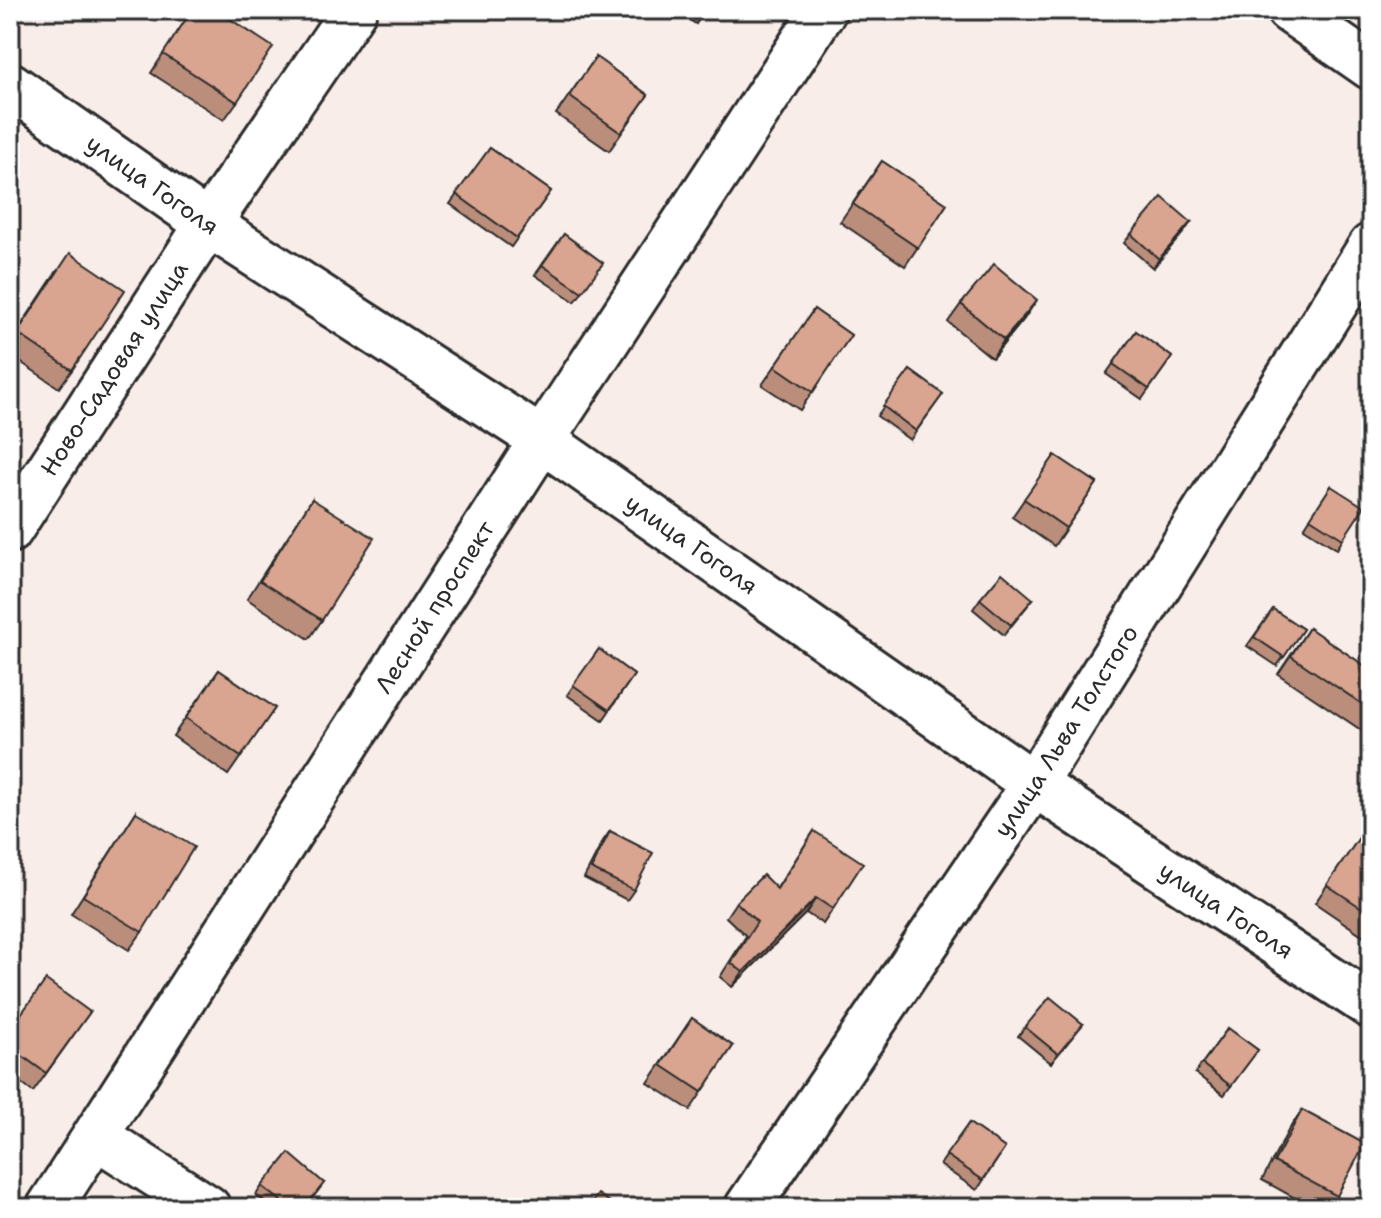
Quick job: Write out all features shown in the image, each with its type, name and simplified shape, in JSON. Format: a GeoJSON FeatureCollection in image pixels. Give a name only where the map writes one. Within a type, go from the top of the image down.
{"type":"FeatureCollection","features":[{"type":"Feature","properties":{"kind":"street","name":"Ново-Садовая улица"},"geometry":{"type":"LineString","coordinates":[[10,530],[208,224],[354,10]]}},
{"type":"Feature","properties":{"kind":"street","name":"Лесной проспект"},"geometry":{"type":"LineString","coordinates":[[49,1208],[542,440],[824,10]]}},
{"type":"Feature","properties":{"kind":"street"},"geometry":{"type":"LineString","coordinates":[[1289,10],[1371,67]]}},
{"type":"Feature","properties":{"kind":"street","name":"улица Гоголя"},"geometry":{"type":"LineString","coordinates":[[10,85],[208,224],[542,440],[1034,784],[1371,1006]]}},
{"type":"Feature","properties":{"kind":"street","name":"улица Льва Толстого"},"geometry":{"type":"LineString","coordinates":[[747,1208],[1034,784],[1371,246]]}},
{"type":"Feature","properties":{"kind":"street"},"geometry":{"type":"LineString","coordinates":[[96,1136],[208,1208]]}},
{"type":"Feature","properties":{"kind":"building"},"geometry":{"type":"Polygon","coordinates":[[[192,10],[216,10],[273,47],[237,102],[163,54],[192,10]]]}},
{"type":"Feature","properties":{"kind":"building"},"geometry":{"type":"Polygon","coordinates":[[[596,57],[648,95],[621,133],[569,96],[596,57]]]}},
{"type":"Feature","properties":{"kind":"building"},"geometry":{"type":"Polygon","coordinates":[[[10,130],[20,137],[10,152],[10,130]]]}},
{"type":"Feature","properties":{"kind":"building"},"geometry":{"type":"Polygon","coordinates":[[[490,148],[551,191],[517,238],[456,194],[490,148]]]}},
{"type":"Feature","properties":{"kind":"building"},"geometry":{"type":"Polygon","coordinates":[[[882,161],[947,204],[918,248],[853,204],[882,161]]]}},
{"type":"Feature","properties":{"kind":"building"},"geometry":{"type":"Polygon","coordinates":[[[1162,197],[1191,222],[1159,259],[1131,234],[1162,197]]]}},
{"type":"Feature","properties":{"kind":"building"},"geometry":{"type":"Polygon","coordinates":[[[564,234],[603,263],[582,292],[542,265],[564,234]]]}},
{"type":"Feature","properties":{"kind":"building"},"geometry":{"type":"Polygon","coordinates":[[[70,253],[125,290],[72,370],[17,333],[70,253]]]}},
{"type":"Feature","properties":{"kind":"building"},"geometry":{"type":"Polygon","coordinates":[[[994,264],[1037,300],[1004,340],[961,304],[994,264]]]}},
{"type":"Feature","properties":{"kind":"building"},"geometry":{"type":"Polygon","coordinates":[[[814,309],[851,335],[813,392],[775,366],[814,309]]]}},
{"type":"Feature","properties":{"kind":"building"},"geometry":{"type":"Polygon","coordinates":[[[1136,331],[1172,357],[1149,389],[1113,364],[1136,331]]]}},
{"type":"Feature","properties":{"kind":"building"},"geometry":{"type":"Polygon","coordinates":[[[910,370],[943,394],[916,431],[883,406],[910,370]]]}},
{"type":"Feature","properties":{"kind":"building"},"geometry":{"type":"Polygon","coordinates":[[[1055,455],[1097,483],[1066,528],[1024,499],[1055,455]]]}},
{"type":"Feature","properties":{"kind":"building"},"geometry":{"type":"Polygon","coordinates":[[[1331,486],[1364,507],[1343,539],[1310,518],[1331,486]]]}},
{"type":"Feature","properties":{"kind":"building"},"geometry":{"type":"Polygon","coordinates":[[[312,499],[374,538],[322,620],[260,581],[312,499]]]}},
{"type":"Feature","properties":{"kind":"building"},"geometry":{"type":"Polygon","coordinates":[[[1002,573],[1033,599],[1011,625],[980,599],[1002,573]]]}},
{"type":"Feature","properties":{"kind":"building"},"geometry":{"type":"Polygon","coordinates":[[[1273,609],[1303,629],[1284,657],[1254,637],[1273,609]]]}},
{"type":"Feature","properties":{"kind":"building"},"geometry":{"type":"Polygon","coordinates":[[[1309,628],[1371,670],[1371,710],[1291,656],[1309,628]]]}},
{"type":"Feature","properties":{"kind":"building"},"geometry":{"type":"Polygon","coordinates":[[[599,649],[634,675],[609,710],[573,685],[599,649]]]}},
{"type":"Feature","properties":{"kind":"building"},"geometry":{"type":"Polygon","coordinates":[[[219,670],[275,708],[241,757],[186,718],[219,670]]]}},
{"type":"Feature","properties":{"kind":"building"},"geometry":{"type":"Polygon","coordinates":[[[136,812],[194,847],[142,932],[83,896],[136,812]]]}},
{"type":"Feature","properties":{"kind":"building"},"geometry":{"type":"Polygon","coordinates":[[[1371,824],[1371,914],[1327,885],[1371,824]]]}},
{"type":"Feature","properties":{"kind":"building"},"geometry":{"type":"Polygon","coordinates":[[[610,831],[653,853],[634,890],[591,869],[610,831]]]}},
{"type":"Feature","properties":{"kind":"building"},"geometry":{"type":"Polygon","coordinates":[[[814,831],[863,863],[833,909],[816,898],[743,972],[731,963],[757,922],[736,902],[763,875],[777,889],[814,831]]]}},
{"type":"Feature","properties":{"kind":"building"},"geometry":{"type":"Polygon","coordinates":[[[46,980],[90,1012],[46,1073],[10,1047],[10,1029],[46,980]]]}},
{"type":"Feature","properties":{"kind":"building"},"geometry":{"type":"Polygon","coordinates":[[[1050,997],[1083,1024],[1058,1054],[1025,1027],[1050,997]]]}},
{"type":"Feature","properties":{"kind":"building"},"geometry":{"type":"Polygon","coordinates":[[[692,1018],[733,1046],[702,1092],[661,1065],[692,1018]]]}},
{"type":"Feature","properties":{"kind":"building"},"geometry":{"type":"Polygon","coordinates":[[[1228,1028],[1258,1050],[1231,1086],[1202,1064],[1228,1028]]]}},
{"type":"Feature","properties":{"kind":"building"},"geometry":{"type":"Polygon","coordinates":[[[1302,1110],[1365,1144],[1337,1196],[1274,1162],[1302,1110]]]}},
{"type":"Feature","properties":{"kind":"building"},"geometry":{"type":"Polygon","coordinates":[[[969,1123],[1005,1148],[983,1180],[946,1155],[969,1123]]]}},
{"type":"Feature","properties":{"kind":"building"},"geometry":{"type":"Polygon","coordinates":[[[289,1153],[324,1183],[304,1208],[290,1208],[262,1186],[289,1153]]]}},
{"type":"Feature","properties":{"kind":"building"},"geometry":{"type":"Polygon","coordinates":[[[598,1194],[619,1208],[588,1208],[598,1194]]]}}]}
